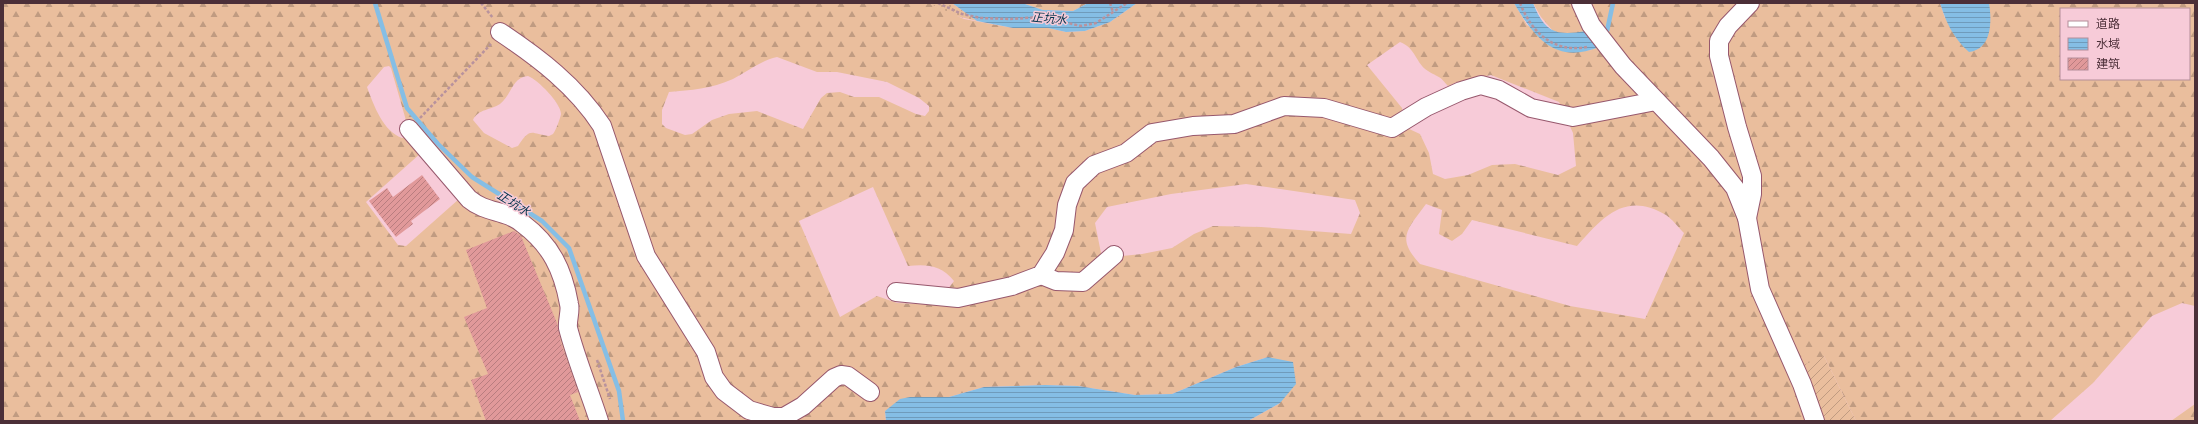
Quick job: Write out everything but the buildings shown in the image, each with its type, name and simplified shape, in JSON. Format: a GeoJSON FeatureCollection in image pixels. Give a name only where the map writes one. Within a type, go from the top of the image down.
{"type":"FeatureCollection","features":[{"type":"Feature","properties":{"kind":"street"},"geometry":{"type":"LineString","coordinates":[[1581,3],[1600,37],[1622,66],[1712,158],[1734,188],[1748,218],[1760,289],[1802,384],[1815,421]]}},
{"type":"Feature","properties":{"kind":"street"},"geometry":{"type":"LineString","coordinates":[[1748,218],[1752,194],[1752,176],[1736,127],[1719,56],[1719,41],[1728,26],[1750,3]]}},
{"type":"Feature","properties":{"kind":"street"},"geometry":{"type":"LineString","coordinates":[[500,32],[560,76],[593,113],[602,126],[646,256],[706,352],[714,377],[724,391],[749,410],[772,416],[784,417],[803,406],[834,378],[841,375],[848,376],[870,392]]}},
{"type":"Feature","properties":{"kind":"street"},"geometry":{"type":"LineString","coordinates":[[896,292],[958,298],[1012,286],[1041,275],[1055,253],[1064,230],[1067,205],[1075,183],[1094,165],[1126,153],[1152,133],[1193,126],[1234,124],[1284,106],[1324,108],[1392,128],[1426,107],[1461,91],[1481,84],[1499,90],[1531,108],[1573,117],[1656,101]]}},
{"type":"Feature","properties":{"kind":"street"},"geometry":{"type":"LineString","coordinates":[[409,129],[469,199],[479,208],[510,214],[524,224],[546,247],[561,269],[570,306],[568,326],[598,421]]}},
{"type":"Feature","properties":{"kind":"street"},"geometry":{"type":"LineString","coordinates":[[1041,275],[1056,281],[1083,282],[1114,255]]}},
{"type":"Feature","properties":{"kind":"path"},"geometry":{"type":"LineString","coordinates":[[424,115],[497,38],[500,32],[498,24],[481,3]]}},
{"type":"Feature","properties":{"kind":"path"},"geometry":{"type":"LineString","coordinates":[[938,3],[962,14],[981,18],[1011,19],[1041,16],[1081,26],[1096,23],[1127,3]]}},
{"type":"Feature","properties":{"kind":"path"},"geometry":{"type":"LineString","coordinates":[[1110,3],[1114,12]]}},
{"type":"Feature","properties":{"kind":"path"},"geometry":{"type":"LineString","coordinates":[[1520,3],[1532,27],[1544,39],[1554,45],[1573,48],[1600,37]]}},
{"type":"Feature","properties":{"kind":"green space"},"geometry":{"type":"Polygon","coordinates":[[[3,3],[928,3],[964,19],[1013,28],[1048,28],[1066,32],[1085,31],[1110,22],[1137,3],[1514,3],[1527,25],[1569,52],[1592,50],[1572,33],[1558,33],[1553,31],[1541,17],[1533,3],[1940,3],[1945,18],[1989,5],[1989,3],[2195,3],[2195,306],[2182,303],[2152,316],[2093,383],[2050,421],[1856,421],[1824,356],[1819,421],[1248,421],[1280,403],[1268,357],[1236,367],[1172,394],[1135,395],[1078,386],[1045,385],[984,387],[949,397],[910,397],[885,411],[886,421],[3,421],[3,3]],[[1400,42],[1367,65],[1402,108],[1407,128],[1420,134],[1429,153],[1433,174],[1445,179],[1468,175],[1492,165],[1515,164],[1558,175],[1576,166],[1573,133],[1559,102],[1491,75],[1457,82],[1448,86],[1440,78],[1424,68],[1413,52],[1400,42]],[[777,57],[754,66],[733,79],[717,85],[669,92],[662,110],[662,124],[666,128],[685,135],[692,134],[712,120],[729,114],[757,111],[803,129],[821,98],[827,93],[840,92],[854,97],[879,97],[916,114],[925,116],[929,111],[929,106],[919,98],[887,82],[837,72],[817,72],[777,57]],[[389,66],[384,67],[367,87],[376,110],[384,124],[395,135],[402,138],[405,137],[407,124],[391,68],[389,66]],[[528,76],[522,77],[515,83],[500,104],[481,112],[475,116],[473,120],[484,133],[512,148],[518,146],[529,134],[535,133],[549,136],[553,134],[561,114],[560,109],[548,92],[532,78],[528,76]],[[421,153],[366,202],[398,245],[406,246],[459,199],[421,153]],[[1246,184],[1171,194],[1107,207],[1095,223],[1102,258],[1142,254],[1172,248],[1194,234],[1213,226],[1261,227],[1351,234],[1360,213],[1355,200],[1246,184]],[[873,187],[799,221],[840,317],[877,296],[897,303],[936,305],[954,281],[944,272],[933,267],[921,265],[908,266],[873,187]],[[1426,204],[1409,228],[1406,240],[1408,247],[1420,264],[1570,306],[1645,319],[1684,233],[1666,215],[1651,208],[1638,206],[1627,207],[1606,217],[1577,246],[1472,220],[1462,234],[1452,241],[1439,234],[1442,210],[1426,204]]]}},
{"type":"Feature","properties":{"kind":"green space"},"geometry":{"type":"Polygon","coordinates":[[[928,3],[952,3],[977,21],[952,15],[928,3]]]}},
{"type":"Feature","properties":{"kind":"green space"},"geometry":{"type":"Polygon","coordinates":[[[1022,3],[1088,3],[1073,11],[1043,10],[1022,3]]]}},
{"type":"Feature","properties":{"kind":"green space"},"geometry":{"type":"Polygon","coordinates":[[[1824,356],[1856,421],[1819,421],[1799,367],[1824,356]]]}},
{"type":"Feature","properties":{"kind":"green space"},"geometry":{"type":"Polygon","coordinates":[[[2195,404],[2195,421],[2171,421],[2195,404]]]}},
{"type":"Feature","properties":{"kind":"water"},"geometry":{"type":"Polygon","coordinates":[[[952,3],[1022,3],[1043,10],[1073,11],[1088,3],[1137,3],[1110,22],[1085,31],[1066,32],[1048,28],[1013,28],[977,21],[952,3]]]}},
{"type":"Feature","properties":{"kind":"water"},"geometry":{"type":"Polygon","coordinates":[[[1514,3],[1533,3],[1542,21],[1553,30],[1567,33],[1586,31],[1599,47],[1584,52],[1558,50],[1538,37],[1514,3]]]}},
{"type":"Feature","properties":{"kind":"water"},"geometry":{"type":"Polygon","coordinates":[[[1940,3],[1989,3],[1989,33],[1982,46],[1977,50],[1969,52],[1963,47],[1951,29],[1940,3]]]}},
{"type":"Feature","properties":{"kind":"water"},"geometry":{"type":"Polygon","coordinates":[[[1268,357],[1293,362],[1296,384],[1280,403],[1248,421],[886,421],[885,411],[900,399],[910,397],[949,397],[984,387],[1045,385],[1078,386],[1135,395],[1172,394],[1236,367],[1268,357]]]}},
{"type":"Feature","properties":{"kind":"waterway","name":"正坑水"},"geometry":{"type":"LineString","coordinates":[[375,3],[407,108],[438,144],[472,177],[542,221],[569,248],[619,391],[623,421]]}},
{"type":"Feature","properties":{"kind":"waterway","name":"正坑水"},"geometry":{"type":"LineString","coordinates":[[1602,33],[1607,31],[1613,3]]}}]}
